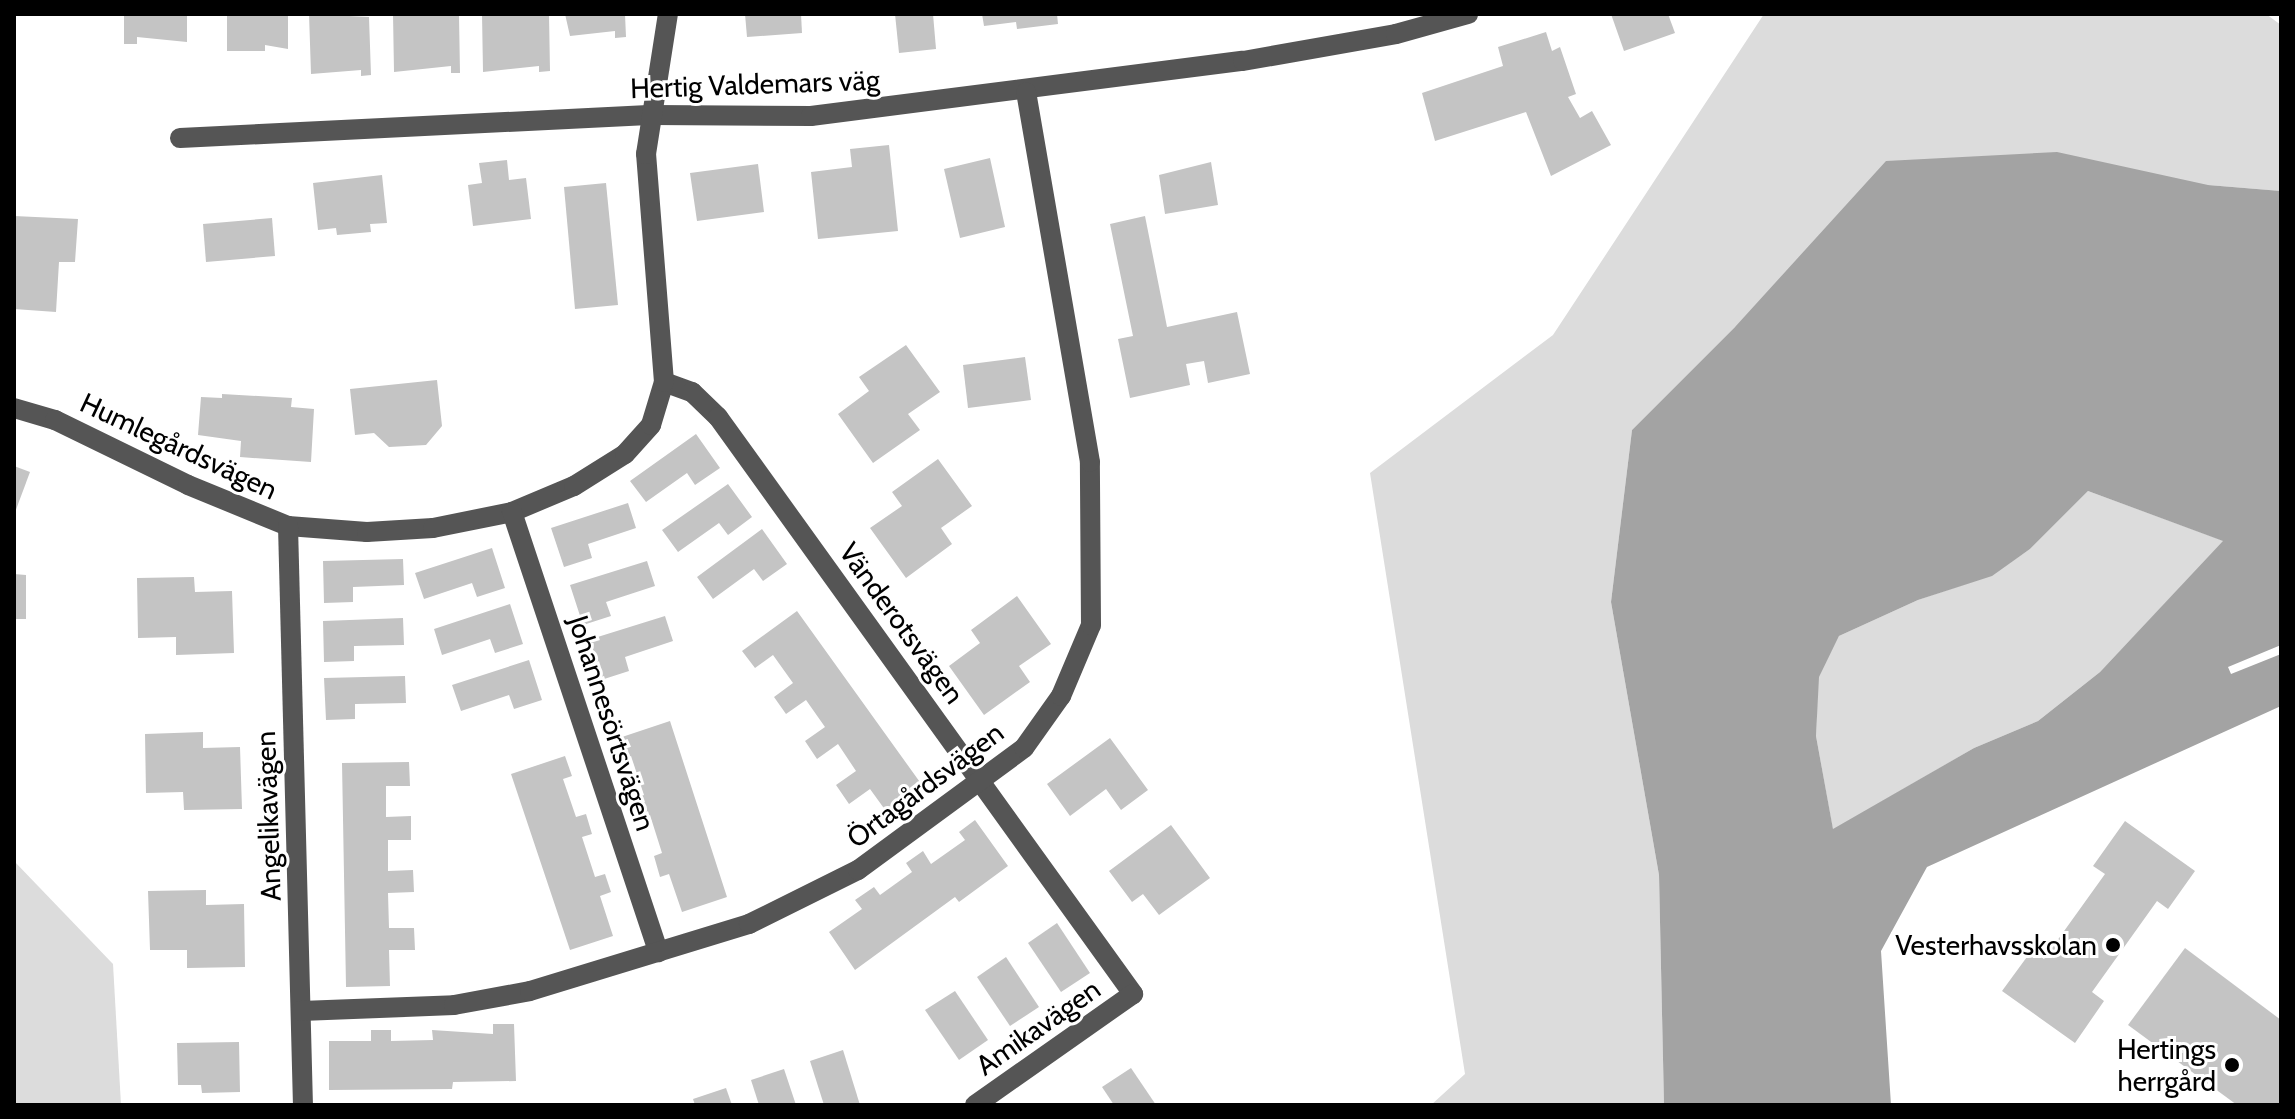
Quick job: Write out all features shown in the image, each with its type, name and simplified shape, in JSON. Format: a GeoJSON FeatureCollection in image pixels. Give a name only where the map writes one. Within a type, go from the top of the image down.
{"type":"FeatureCollection","features":[{"type":"Feature","properties":{"kind":"street","name":"Humlegårdsvägen"},"geometry":{"type":"LineString","coordinates":[[14,408],[55,420],[188,485],[288,526],[380,531],[433,528],[512,512],[574,486],[625,454],[651,425],[664,382],[646,154],[668,14]]}},
{"type":"Feature","properties":{"kind":"street","name":"Hertig Valdemars väg"},"geometry":{"type":"LineString","coordinates":[[180,138],[653,115],[811,116],[1026,92],[1381,37],[1468,14]]}},
{"type":"Feature","properties":{"kind":"street","name":"Örtagårdsvägen"},"geometry":{"type":"LineString","coordinates":[[301,1011],[454,1005],[530,991],[749,924],[803,901],[858,870],[983,783],[1024,748],[1061,696],[1091,625],[1090,462],[1026,92]]}},
{"type":"Feature","properties":{"kind":"street","name":"Vänderotsvägen"},"geometry":{"type":"LineString","coordinates":[[664,382],[692,392],[718,417],[1133,994]]}},
{"type":"Feature","properties":{"kind":"street","name":"Johannesörtsvägen"},"geometry":{"type":"LineString","coordinates":[[512,512],[658,952]]}},
{"type":"Feature","properties":{"kind":"street","name":"Angelikavägen"},"geometry":{"type":"LineString","coordinates":[[288,526],[303,1105]]}},
{"type":"Feature","properties":{"kind":"street","name":"Amikavägen"},"geometry":{"type":"LineString","coordinates":[[975,1105],[1133,994]]}},
{"type":"Feature","properties":{"kind":"shaded area"},"geometry":{"type":"Polygon","coordinates":[[[1764,14],[2266,14],[2281,25],[2281,191],[2208,185],[1735,327],[1632,430],[1611,602],[1659,875],[1664,1105],[1431,1105],[1465,1074],[1370,473],[1553,335],[1764,14]]]}},
{"type":"Feature","properties":{"kind":"shaded area"},"geometry":{"type":"Polygon","coordinates":[[[2057,152],[2208,185],[2281,191],[2281,645],[2228,667],[2231,674],[2281,654],[2281,706],[1927,867],[1881,951],[1891,1105],[1664,1105],[1659,875],[1611,602],[1632,430],[1735,327],[1886,161],[2057,152]],[[2088,491],[2030,549],[1992,576],[1918,600],[1839,636],[1819,677],[1816,736],[1833,829],[1974,748],[2038,721],[2100,672],[2223,541],[2088,491]]]}},
{"type":"Feature","properties":{"kind":"shaded area"},"geometry":{"type":"Polygon","coordinates":[[[2088,491],[2224,541],[2100,672],[2038,721],[1974,748],[1833,830],[1816,736],[1818,677],[1839,636],[1918,600],[1992,575],[2030,549],[2088,491]]]}},
{"type":"Feature","properties":{"kind":"shaded area"},"geometry":{"type":"Polygon","coordinates":[[[14,861],[113,964],[121,1105],[14,1105],[14,861]]]}},
{"type":"Feature","properties":{"kind":"building"},"geometry":{"type":"Polygon","coordinates":[[[124,14],[187,14],[187,42],[137,37],[137,44],[124,44],[124,14]]]}},
{"type":"Feature","properties":{"kind":"building"},"geometry":{"type":"Polygon","coordinates":[[[227,14],[288,14],[288,49],[265,45],[265,51],[227,51],[227,14]]]}},
{"type":"Feature","properties":{"kind":"building"},"geometry":{"type":"Polygon","coordinates":[[[309,14],[369,17],[371,75],[361,76],[361,70],[311,74],[309,14]]]}},
{"type":"Feature","properties":{"kind":"building"},"geometry":{"type":"Polygon","coordinates":[[[393,14],[459,15],[460,73],[451,73],[451,66],[394,72],[393,14]]]}},
{"type":"Feature","properties":{"kind":"building"},"geometry":{"type":"Polygon","coordinates":[[[482,14],[549,14],[550,71],[539,72],[539,66],[483,72],[482,14]]]}},
{"type":"Feature","properties":{"kind":"building"},"geometry":{"type":"Polygon","coordinates":[[[565,14],[625,14],[626,37],[615,38],[615,31],[570,36],[565,14]]]}},
{"type":"Feature","properties":{"kind":"building"},"geometry":{"type":"Polygon","coordinates":[[[745,14],[801,14],[802,33],[747,37],[745,14]]]}},
{"type":"Feature","properties":{"kind":"building"},"geometry":{"type":"Polygon","coordinates":[[[895,14],[933,14],[936,49],[899,53],[895,14]]]}},
{"type":"Feature","properties":{"kind":"building"},"geometry":{"type":"Polygon","coordinates":[[[982,14],[1057,14],[1058,24],[1017,29],[1016,22],[984,26],[982,14]]]}},
{"type":"Feature","properties":{"kind":"building"},"geometry":{"type":"Polygon","coordinates":[[[1611,14],[1668,14],[1675,33],[1624,51],[1611,14]]]}},
{"type":"Feature","properties":{"kind":"building"},"geometry":{"type":"Polygon","coordinates":[[[1546,32],[1552,51],[1560,47],[1576,94],[1568,97],[1580,118],[1592,111],[1611,145],[1551,176],[1526,112],[1435,141],[1422,93],[1503,66],[1498,47],[1546,32]]]}},
{"type":"Feature","properties":{"kind":"building"},"geometry":{"type":"Polygon","coordinates":[[[889,145],[898,231],[818,239],[811,172],[852,167],[850,149],[889,145]]]}},
{"type":"Feature","properties":{"kind":"building"},"geometry":{"type":"Polygon","coordinates":[[[990,158],[1005,227],[960,238],[944,169],[990,158]]]}},
{"type":"Feature","properties":{"kind":"building"},"geometry":{"type":"Polygon","coordinates":[[[507,160],[509,180],[526,178],[531,219],[473,226],[468,185],[482,183],[479,163],[507,160]]]}},
{"type":"Feature","properties":{"kind":"building"},"geometry":{"type":"Polygon","coordinates":[[[1211,162],[1218,205],[1165,214],[1159,175],[1211,162]]]}},
{"type":"Feature","properties":{"kind":"building"},"geometry":{"type":"Polygon","coordinates":[[[758,164],[764,212],[697,221],[690,173],[758,164]]]}},
{"type":"Feature","properties":{"kind":"building"},"geometry":{"type":"Polygon","coordinates":[[[382,175],[387,223],[370,224],[371,232],[337,235],[336,228],[318,230],[313,183],[382,175]]]}},
{"type":"Feature","properties":{"kind":"building"},"geometry":{"type":"Polygon","coordinates":[[[606,183],[618,305],[575,309],[564,187],[606,183]]]}},
{"type":"Feature","properties":{"kind":"building"},"geometry":{"type":"Polygon","coordinates":[[[14,216],[78,219],[75,262],[59,262],[56,312],[14,309],[14,216]]]}},
{"type":"Feature","properties":{"kind":"building"},"geometry":{"type":"Polygon","coordinates":[[[1145,216],[1167,327],[1237,312],[1250,374],[1208,383],[1204,361],[1186,364],[1190,385],[1130,398],[1118,339],[1133,336],[1110,224],[1145,216]]]}},
{"type":"Feature","properties":{"kind":"building"},"geometry":{"type":"Polygon","coordinates":[[[272,218],[275,256],[206,262],[203,224],[272,218]]]}},
{"type":"Feature","properties":{"kind":"building"},"geometry":{"type":"Polygon","coordinates":[[[906,345],[940,392],[908,414],[920,430],[873,463],[838,414],[869,391],[859,377],[906,345]]]}},
{"type":"Feature","properties":{"kind":"building"},"geometry":{"type":"Polygon","coordinates":[[[1025,357],[1031,400],[968,408],[963,365],[1025,357]]]}},
{"type":"Feature","properties":{"kind":"building"},"geometry":{"type":"Polygon","coordinates":[[[437,380],[442,426],[426,445],[389,447],[374,433],[355,435],[350,389],[437,380]]]}},
{"type":"Feature","properties":{"kind":"building"},"geometry":{"type":"Polygon","coordinates":[[[222,394],[292,398],[291,407],[314,409],[311,462],[240,457],[241,441],[198,435],[201,397],[222,398],[222,394]]]}},
{"type":"Feature","properties":{"kind":"building"},"geometry":{"type":"Polygon","coordinates":[[[696,434],[720,468],[695,485],[687,473],[646,502],[630,481],[696,434]]]}},
{"type":"Feature","properties":{"kind":"building"},"geometry":{"type":"Polygon","coordinates":[[[938,459],[972,506],[941,528],[952,544],[906,578],[870,528],[902,506],[892,492],[938,459]]]}},
{"type":"Feature","properties":{"kind":"building"},"geometry":{"type":"Polygon","coordinates":[[[14,466],[30,472],[14,515],[14,466]]]}},
{"type":"Feature","properties":{"kind":"building"},"geometry":{"type":"Polygon","coordinates":[[[728,484],[752,517],[728,535],[719,523],[678,552],[662,530],[728,484]]]}},
{"type":"Feature","properties":{"kind":"building"},"geometry":{"type":"Polygon","coordinates":[[[628,503],[636,528],[588,544],[592,558],[564,567],[551,528],[628,503]]]}},
{"type":"Feature","properties":{"kind":"building"},"geometry":{"type":"Polygon","coordinates":[[[762,529],[787,564],[763,581],[754,569],[713,599],[697,577],[762,529]]]}},
{"type":"Feature","properties":{"kind":"building"},"geometry":{"type":"Polygon","coordinates":[[[492,548],[505,588],[477,597],[472,583],[424,599],[415,573],[492,548]]]}},
{"type":"Feature","properties":{"kind":"building"},"geometry":{"type":"Polygon","coordinates":[[[403,559],[404,585],[353,587],[353,602],[324,603],[323,561],[403,559]]]}},
{"type":"Feature","properties":{"kind":"building"},"geometry":{"type":"Polygon","coordinates":[[[647,561],[655,586],[606,602],[611,616],[583,625],[570,585],[647,561]]]}},
{"type":"Feature","properties":{"kind":"building"},"geometry":{"type":"Polygon","coordinates":[[[14,574],[26,575],[26,619],[14,619],[14,574]]]}},
{"type":"Feature","properties":{"kind":"building"},"geometry":{"type":"Polygon","coordinates":[[[194,577],[195,592],[232,591],[234,653],[176,655],[176,637],[138,638],[137,578],[194,577]]]}},
{"type":"Feature","properties":{"kind":"building"},"geometry":{"type":"Polygon","coordinates":[[[1017,596],[1051,644],[1019,666],[1030,682],[984,715],[949,666],[980,643],[971,630],[1017,596]]]}},
{"type":"Feature","properties":{"kind":"building"},"geometry":{"type":"Polygon","coordinates":[[[510,604],[523,644],[495,653],[490,639],[442,655],[434,629],[510,604]]]}},
{"type":"Feature","properties":{"kind":"building"},"geometry":{"type":"Polygon","coordinates":[[[797,611],[927,792],[891,818],[870,789],[849,804],[836,785],[856,771],[838,744],[817,759],[805,741],[825,727],[806,700],[786,714],[774,697],[793,683],[773,655],[755,668],[742,651],[797,611]]]}},
{"type":"Feature","properties":{"kind":"building"},"geometry":{"type":"Polygon","coordinates":[[[665,616],[673,641],[625,657],[629,671],[601,680],[588,640],[665,616]]]}},
{"type":"Feature","properties":{"kind":"building"},"geometry":{"type":"Polygon","coordinates":[[[403,618],[404,645],[354,646],[354,661],[324,662],[323,621],[403,618]]]}},
{"type":"Feature","properties":{"kind":"building"},"geometry":{"type":"Polygon","coordinates":[[[529,660],[542,700],[514,709],[509,695],[461,711],[452,685],[529,660]]]}},
{"type":"Feature","properties":{"kind":"building"},"geometry":{"type":"Polygon","coordinates":[[[405,676],[406,703],[355,704],[355,719],[326,720],[324,678],[405,676]]]}},
{"type":"Feature","properties":{"kind":"building"},"geometry":{"type":"Polygon","coordinates":[[[670,721],[727,897],[682,912],[669,874],[660,877],[654,856],[662,853],[650,815],[641,818],[635,798],[644,795],[631,756],[623,759],[616,739],[670,721]]]}},
{"type":"Feature","properties":{"kind":"building"},"geometry":{"type":"Polygon","coordinates":[[[203,732],[203,748],[240,747],[242,809],[184,810],[183,792],[146,793],[145,734],[203,732]]]}},
{"type":"Feature","properties":{"kind":"building"},"geometry":{"type":"Polygon","coordinates":[[[1110,738],[1148,790],[1121,810],[1106,789],[1070,816],[1047,784],[1110,738]]]}},
{"type":"Feature","properties":{"kind":"building"},"geometry":{"type":"Polygon","coordinates":[[[565,756],[572,776],[563,779],[576,817],[586,814],[592,834],[582,837],[595,877],[605,874],[611,892],[600,896],[613,936],[570,950],[511,774],[565,756]]]}},
{"type":"Feature","properties":{"kind":"building"},"geometry":{"type":"Polygon","coordinates":[[[409,762],[410,786],[386,786],[386,817],[411,816],[411,840],[388,840],[388,871],[413,870],[414,892],[388,893],[389,928],[414,928],[415,950],[389,950],[390,986],[346,987],[342,763],[409,762]]]}},
{"type":"Feature","properties":{"kind":"building"},"geometry":{"type":"Polygon","coordinates":[[[975,820],[1008,866],[959,902],[955,897],[855,970],[829,932],[862,909],[855,900],[874,887],[880,895],[912,872],[906,863],[923,851],[931,864],[965,840],[959,832],[975,820]]]}},
{"type":"Feature","properties":{"kind":"building"},"geometry":{"type":"Polygon","coordinates":[[[2125,821],[2195,871],[2168,909],[2157,901],[2092,992],[2104,1001],[2075,1043],[2002,991],[2032,950],[2044,959],[2105,874],[2093,866],[2125,821]]]}},
{"type":"Feature","properties":{"kind":"building"},"geometry":{"type":"Polygon","coordinates":[[[1171,825],[1210,878],[1159,915],[1143,894],[1132,902],[1109,871],[1171,825]]]}},
{"type":"Feature","properties":{"kind":"building"},"geometry":{"type":"Polygon","coordinates":[[[206,890],[206,905],[244,904],[245,967],[187,968],[187,950],[150,950],[148,891],[206,890]]]}},
{"type":"Feature","properties":{"kind":"building"},"geometry":{"type":"Polygon","coordinates":[[[1057,923],[1090,973],[1061,992],[1028,943],[1057,923]]]}},
{"type":"Feature","properties":{"kind":"building","name":"Hertings herrgård"},"geometry":{"type":"Polygon","coordinates":[[[2185,948],[2281,1020],[2281,1105],[2237,1105],[2128,1025],[2185,948]]]}},
{"type":"Feature","properties":{"kind":"building"},"geometry":{"type":"Polygon","coordinates":[[[1006,957],[1039,1007],[1010,1026],[977,977],[1006,957]]]}},
{"type":"Feature","properties":{"kind":"building"},"geometry":{"type":"Polygon","coordinates":[[[955,991],[988,1040],[959,1060],[925,1010],[955,991]]]}},
{"type":"Feature","properties":{"kind":"building"},"geometry":{"type":"Polygon","coordinates":[[[493,1024],[514,1024],[516,1081],[453,1082],[452,1089],[329,1090],[329,1041],[371,1041],[371,1030],[391,1030],[391,1041],[433,1040],[432,1030],[493,1034],[493,1024]]]}},
{"type":"Feature","properties":{"kind":"building"},"geometry":{"type":"Polygon","coordinates":[[[239,1042],[240,1092],[202,1093],[201,1085],[178,1085],[177,1043],[239,1042]]]}},
{"type":"Feature","properties":{"kind":"building"},"geometry":{"type":"Polygon","coordinates":[[[843,1050],[860,1105],[824,1105],[810,1061],[843,1050]]]}},
{"type":"Feature","properties":{"kind":"building"},"geometry":{"type":"Polygon","coordinates":[[[1131,1068],[1156,1105],[1114,1105],[1102,1087],[1131,1068]]]}},
{"type":"Feature","properties":{"kind":"building"},"geometry":{"type":"Polygon","coordinates":[[[784,1069],[796,1105],[759,1105],[751,1080],[784,1069]]]}},
{"type":"Feature","properties":{"kind":"building"},"geometry":{"type":"Polygon","coordinates":[[[726,1088],[732,1105],[695,1105],[693,1099],[726,1088]]]}},
{"type":"Feature","properties":{"kind":"place","name":"Vesterhavsskolan"},"geometry":{"type":"Point","coordinates":[2113,945]}},
{"type":"Feature","properties":{"kind":"place","name":"Hertings herrgård"},"geometry":{"type":"Point","coordinates":[2232,1065]}}]}
